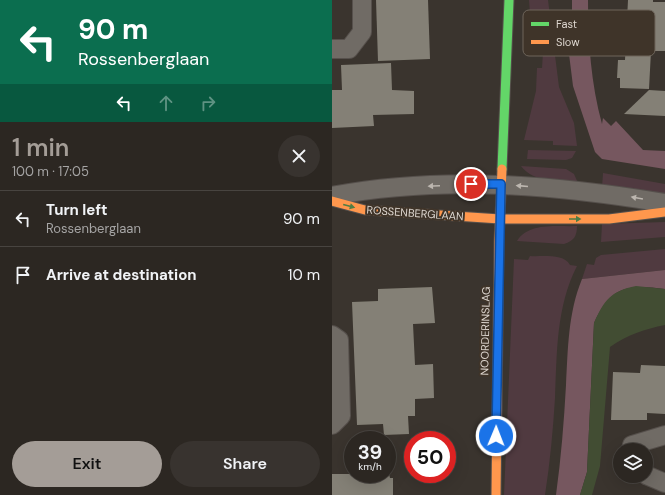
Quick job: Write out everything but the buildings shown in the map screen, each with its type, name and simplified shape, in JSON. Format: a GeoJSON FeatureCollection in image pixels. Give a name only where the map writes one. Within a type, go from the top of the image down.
{"type":"FeatureCollection","features":[{"type":"Feature","properties":{"kind":"main road","name":"NOORDERINSLAG"},"geometry":{"type":"LineString","coordinates":[[496,495],[500,219],[509,0]]}},
{"type":"Feature","properties":{"kind":"main road","name":"ROSSENBERGLAAN"},"geometry":{"type":"LineString","coordinates":[[332,201],[365,210],[500,219],[609,218],[665,212]]}},
{"type":"Feature","properties":{"kind":"street"},"geometry":{"type":"LineString","coordinates":[[332,49],[348,49],[362,32],[362,0]]}},
{"type":"Feature","properties":{"kind":"street","name":"ROSSENBERGLAAN"},"geometry":{"type":"LineString","coordinates":[[332,196],[365,190],[501,184],[582,190],[665,203]]}},
{"type":"Feature","properties":{"kind":"street"},"geometry":{"type":"LineString","coordinates":[[332,335],[339,340],[341,416],[332,425]]}},
{"type":"Feature","properties":{"kind":"street"},"geometry":{"type":"LineString","coordinates":[[639,443],[665,435]]}},
{"type":"Feature","properties":{"kind":"street"},"geometry":{"type":"LineString","coordinates":[[653,478],[665,483]]}},
{"type":"Feature","properties":{"kind":"shaded area"},"geometry":{"type":"Polygon","coordinates":[[[529,0],[548,0],[549,10],[530,10],[529,0]]]}},
{"type":"Feature","properties":{"kind":"shaded area"},"geometry":{"type":"Polygon","coordinates":[[[572,0],[588,0],[588,10],[572,10],[572,0]]]}},
{"type":"Feature","properties":{"kind":"shaded area"},"geometry":{"type":"Polygon","coordinates":[[[543,56],[555,56],[559,87],[574,123],[577,146],[553,145],[553,141],[524,140],[536,91],[537,68],[542,68],[543,56]]]}},
{"type":"Feature","properties":{"kind":"shaded area"},"geometry":{"type":"Polygon","coordinates":[[[569,56],[591,56],[595,94],[602,124],[603,118],[611,126],[616,121],[643,150],[665,151],[665,169],[602,159],[595,152],[573,86],[569,56]]]}},
{"type":"Feature","properties":{"kind":"shaded area"},"geometry":{"type":"Polygon","coordinates":[[[528,150],[576,151],[572,158],[566,160],[527,159],[528,150]]]}},
{"type":"Feature","properties":{"kind":"shaded area"},"geometry":{"type":"Polygon","coordinates":[[[521,166],[566,169],[574,174],[578,183],[539,178],[526,172],[521,166]]]}},
{"type":"Feature","properties":{"kind":"shaded area"},"geometry":{"type":"Polygon","coordinates":[[[603,173],[665,184],[665,195],[602,188],[603,173]]]}},
{"type":"Feature","properties":{"kind":"shaded area"},"geometry":{"type":"Polygon","coordinates":[[[665,222],[665,237],[601,242],[602,224],[665,222]]]}},
{"type":"Feature","properties":{"kind":"shaded area"},"geometry":{"type":"Polygon","coordinates":[[[552,226],[577,226],[574,238],[564,244],[517,241],[522,235],[536,228],[552,226]]]}},
{"type":"Feature","properties":{"kind":"shaded area"},"geometry":{"type":"Polygon","coordinates":[[[665,249],[665,270],[582,279],[587,264],[594,265],[596,258],[601,255],[665,249]]]}},
{"type":"Feature","properties":{"kind":"shaded area"},"geometry":{"type":"Polygon","coordinates":[[[530,256],[558,257],[567,261],[570,265],[577,266],[570,282],[561,314],[557,347],[552,434],[545,495],[504,495],[514,259],[528,260],[530,256]]]}},
{"type":"Feature","properties":{"kind":"shaded area"},"geometry":{"type":"Polygon","coordinates":[[[665,270],[665,289],[640,287],[622,290],[607,301],[594,323],[587,472],[580,495],[556,495],[571,318],[577,292],[582,279],[665,270]]]}},
{"type":"Feature","properties":{"kind":"shaded area"},"geometry":{"type":"Polygon","coordinates":[[[636,286],[665,289],[665,325],[636,333],[610,347],[600,466],[592,495],[580,495],[587,472],[594,323],[601,308],[609,298],[620,291],[636,286]]]}},
{"type":"Feature","properties":{"kind":"traffic: fast"},"geometry":{"type":"LineString","coordinates":[[502,169],[509,0]]}},
{"type":"Feature","properties":{"kind":"traffic: slow"},"geometry":{"type":"LineString","coordinates":[[496,495],[499,242],[502,169]]}},
{"type":"Feature","properties":{"kind":"traffic: slow"},"geometry":{"type":"LineString","coordinates":[[332,201],[365,210],[500,219],[609,219],[665,212]]}},
{"type":"Feature","properties":{"kind":"route"},"geometry":{"type":"LineString","coordinates":[[471,184],[501,184],[496,436]]}}]}
